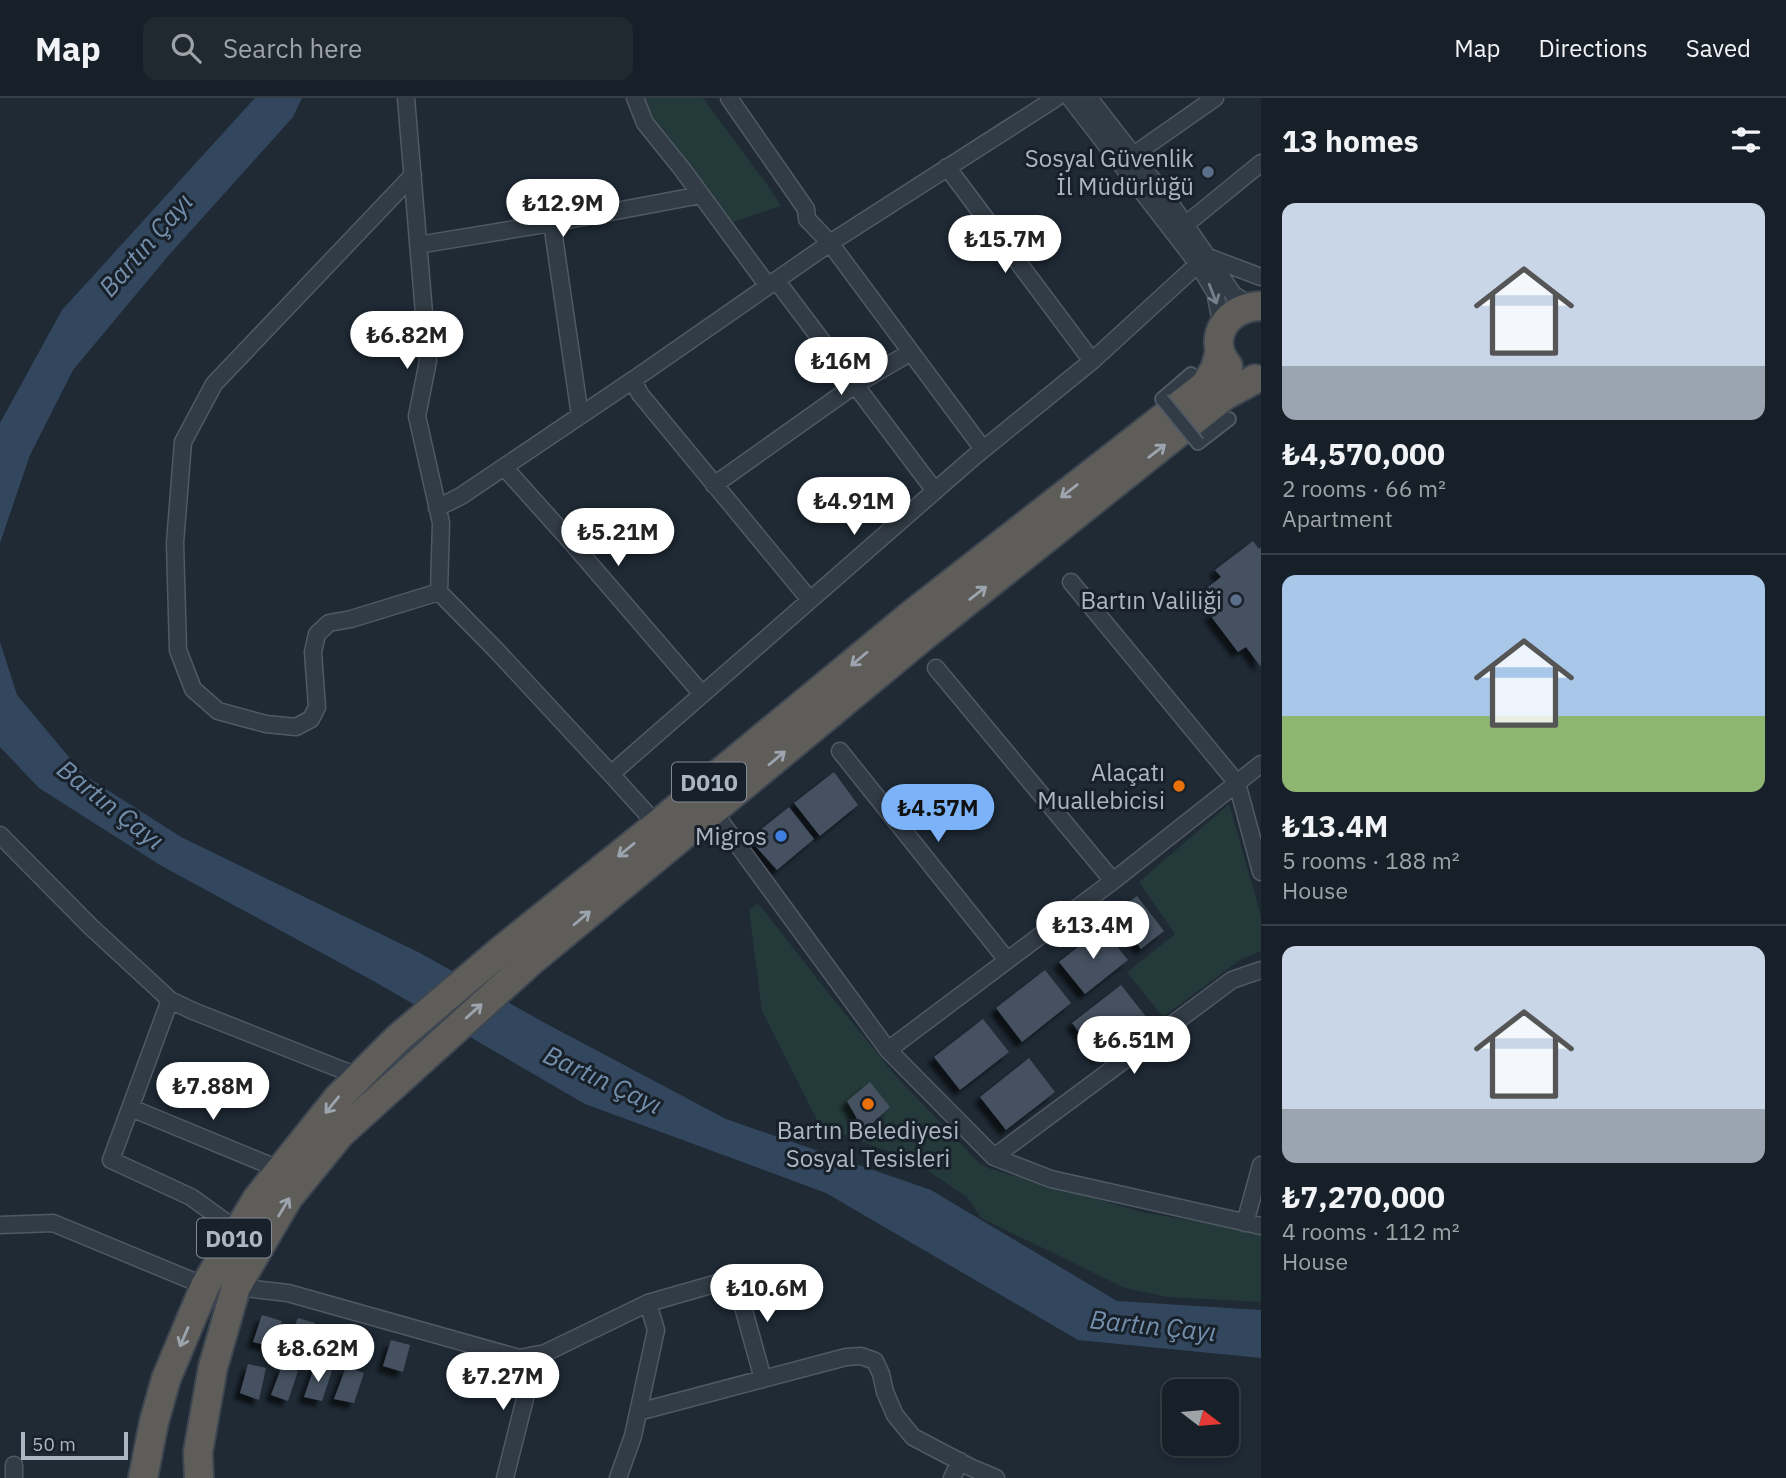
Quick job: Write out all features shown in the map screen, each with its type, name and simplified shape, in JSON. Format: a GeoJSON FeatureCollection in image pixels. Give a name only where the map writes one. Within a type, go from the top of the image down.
{"type":"FeatureCollection","features":[{"type":"Feature","properties":{"kind":"highway"},"geometry":{"type":"LineString","coordinates":[[918,625],[1205,385],[1215,369],[1229,317],[1256,306]]}},
{"type":"Feature","properties":{"kind":"highway"},"geometry":{"type":"LineString","coordinates":[[1221,339],[1225,362],[1243,377],[1258,378]]}},
{"type":"Feature","properties":{"kind":"highway"},"geometry":{"type":"LineString","coordinates":[[918,625],[1224,396],[1258,378]]}},
{"type":"Feature","properties":{"kind":"highway","name":"D010"},"geometry":{"type":"LineString","coordinates":[[199,1478],[198,1452],[213,1367],[236,1287],[288,1198],[341,1133],[530,962],[713,811],[918,625]]}},
{"type":"Feature","properties":{"kind":"highway","name":"D010"},"geometry":{"type":"LineString","coordinates":[[143,1478],[166,1379],[205,1286],[257,1199],[338,1098],[397,1039],[505,948],[657,825],[918,625]]}},
{"type":"Feature","properties":{"kind":"street"},"geometry":{"type":"LineString","coordinates":[[406,98],[428,360],[417,416],[440,523],[439,592],[657,825]]}},
{"type":"Feature","properties":{"kind":"street"},"geometry":{"type":"LineString","coordinates":[[635,98],[645,123],[855,385],[935,491]]}},
{"type":"Feature","properties":{"kind":"street"},"geometry":{"type":"LineString","coordinates":[[729,98],[806,209],[807,219],[830,243],[984,449]]}},
{"type":"Feature","properties":{"kind":"street"},"geometry":{"type":"LineString","coordinates":[[437,508],[461,496],[580,416],[830,243],[1056,98]]}},
{"type":"Feature","properties":{"kind":"street"},"geometry":{"type":"LineString","coordinates":[[1070,98],[1127,160],[1166,197],[1185,225],[1215,292],[1221,339]]}},
{"type":"Feature","properties":{"kind":"street"},"geometry":{"type":"LineString","coordinates":[[1089,98],[1127,160],[1203,261],[1233,294],[1256,306]]}},
{"type":"Feature","properties":{"kind":"street"},"geometry":{"type":"LineString","coordinates":[[1127,160],[1214,98]]}},
{"type":"Feature","properties":{"kind":"street"},"geometry":{"type":"LineString","coordinates":[[1185,225],[1261,163]]}},
{"type":"Feature","properties":{"kind":"street"},"geometry":{"type":"LineString","coordinates":[[947,167],[1092,361]]}},
{"type":"Feature","properties":{"kind":"street"},"geometry":{"type":"LineString","coordinates":[[413,175],[214,384],[183,442],[175,543],[178,650],[193,689],[218,712],[266,724],[296,727],[312,719],[317,707],[313,652],[317,634],[329,623],[351,619],[439,592]]}},
{"type":"Feature","properties":{"kind":"street"},"geometry":{"type":"LineString","coordinates":[[418,245],[702,195]]}},
{"type":"Feature","properties":{"kind":"street"},"geometry":{"type":"LineString","coordinates":[[552,223],[580,416]]}},
{"type":"Feature","properties":{"kind":"street"},"geometry":{"type":"LineString","coordinates":[[1203,261],[1261,277]]}},
{"type":"Feature","properties":{"kind":"street"},"geometry":{"type":"LineString","coordinates":[[611,774],[935,491],[1092,361],[1203,261]]}},
{"type":"Feature","properties":{"kind":"street"},"geometry":{"type":"LineString","coordinates":[[714,485],[855,385],[911,352]]}},
{"type":"Feature","properties":{"kind":"street"},"geometry":{"type":"LineString","coordinates":[[1191,374],[1162,399],[1198,443],[1229,419]]}},
{"type":"Feature","properties":{"kind":"street"},"geometry":{"type":"LineString","coordinates":[[633,380],[640,394],[810,600]]}},
{"type":"Feature","properties":{"kind":"street"},"geometry":{"type":"LineString","coordinates":[[504,467],[702,694]]}},
{"type":"Feature","properties":{"kind":"street"},"geometry":{"type":"LineString","coordinates":[[1071,582],[1237,783],[1261,872]]}},
{"type":"Feature","properties":{"kind":"street"},"geometry":{"type":"LineString","coordinates":[[936,668],[1113,881]]}},
{"type":"Feature","properties":{"kind":"street"},"geometry":{"type":"LineString","coordinates":[[840,751],[1007,960]]}},
{"type":"Feature","properties":{"kind":"street"},"geometry":{"type":"LineString","coordinates":[[888,1050],[1113,881],[1261,764]]}},
{"type":"Feature","properties":{"kind":"street"},"geometry":{"type":"LineString","coordinates":[[713,811],[888,1050],[994,1157],[1051,1179],[1261,1226]]}},
{"type":"Feature","properties":{"kind":"street"},"geometry":{"type":"LineString","coordinates":[[0,835],[91,927],[170,1000],[359,1077]]}},
{"type":"Feature","properties":{"kind":"street"},"geometry":{"type":"LineString","coordinates":[[994,1157],[1232,980],[1261,970]]}},
{"type":"Feature","properties":{"kind":"street"},"geometry":{"type":"LineString","coordinates":[[170,1000],[111,1160],[191,1197],[238,1231]]}},
{"type":"Feature","properties":{"kind":"street"},"geometry":{"type":"LineString","coordinates":[[131,1108],[281,1170]]}},
{"type":"Feature","properties":{"kind":"street"},"geometry":{"type":"LineString","coordinates":[[1245,1223],[1261,1165]]}},
{"type":"Feature","properties":{"kind":"street"},"geometry":{"type":"LineString","coordinates":[[0,1225],[53,1223],[205,1286]]}},
{"type":"Feature","properties":{"kind":"street"},"geometry":{"type":"LineString","coordinates":[[236,1287],[288,1293],[519,1358],[545,1353],[648,1303],[735,1278],[763,1379]]}},
{"type":"Feature","properties":{"kind":"street"},"geometry":{"type":"LineString","coordinates":[[618,1478],[633,1436],[656,1330],[648,1303]]}},
{"type":"Feature","properties":{"kind":"street"},"geometry":{"type":"LineString","coordinates":[[505,1478],[536,1355]]}},
{"type":"Feature","properties":{"kind":"street"},"geometry":{"type":"LineString","coordinates":[[638,1412],[846,1357],[861,1356],[875,1361],[895,1415],[914,1437],[996,1478]]}},
{"type":"Feature","properties":{"kind":"street"},"geometry":{"type":"LineString","coordinates":[[952,1478],[960,1461]]}},
{"type":"Feature","properties":{"kind":"green space"},"geometry":{"type":"Polygon","coordinates":[[[639,98],[703,98],[781,206],[733,222],[648,120],[639,98]]]}},
{"type":"Feature","properties":{"kind":"green space"},"geometry":{"type":"Polygon","coordinates":[[[1229,804],[1261,916],[1261,951],[1240,960],[1163,1017],[1127,972],[1175,934],[1139,882],[1229,804]]]}},
{"type":"Feature","properties":{"kind":"green space"},"geometry":{"type":"Polygon","coordinates":[[[758,903],[895,1075],[980,1164],[1142,1212],[1261,1232],[1261,1302],[1167,1297],[1125,1288],[981,1218],[968,1198],[914,1161],[820,1126],[762,1011],[749,910],[758,903]]]}},
{"type":"Feature","properties":{"kind":"water","name":"Bartın Çayı"},"geometry":{"type":"Polygon","coordinates":[[[255,98],[302,98],[293,117],[169,255],[73,370],[30,455],[0,543],[0,423],[62,310],[255,98]]]}},
{"type":"Feature","properties":{"kind":"water","name":"Bartın Çayı"},"geometry":{"type":"Polygon","coordinates":[[[0,642],[17,695],[84,775],[181,837],[420,953],[726,1119],[931,1190],[1117,1301],[1261,1310],[1261,1358],[1078,1340],[826,1193],[585,1104],[377,983],[160,865],[39,788],[0,747],[0,642]]]}},
{"type":"Feature","properties":{"kind":"building","name":"Bartın Valiliği"},"geometry":{"type":"Polygon","coordinates":[[[1253,541],[1259,549],[1261,547],[1261,667],[1246,647],[1238,652],[1210,615],[1217,609],[1203,591],[1221,577],[1215,570],[1253,541]]]}},
{"type":"Feature","properties":{"kind":"building"},"geometry":{"type":"Polygon","coordinates":[[[834,772],[858,805],[820,836],[794,803],[834,772]]]}},
{"type":"Feature","properties":{"kind":"building"},"geometry":{"type":"Polygon","coordinates":[[[789,807],[814,839],[777,870],[749,839],[789,807]]]}},
{"type":"Feature","properties":{"kind":"building"},"geometry":{"type":"Polygon","coordinates":[[[1137,896],[1164,931],[1141,949],[1114,913],[1137,896]]]}},
{"type":"Feature","properties":{"kind":"building"},"geometry":{"type":"Polygon","coordinates":[[[1102,928],[1128,960],[1085,994],[1059,962],[1102,928]]]}},
{"type":"Feature","properties":{"kind":"building"},"geometry":{"type":"Polygon","coordinates":[[[1045,970],[1071,1003],[1022,1042],[996,1008],[1045,970]]]}},
{"type":"Feature","properties":{"kind":"building"},"geometry":{"type":"Polygon","coordinates":[[[1121,985],[1147,1018],[1098,1057],[1072,1023],[1121,985]]]}},
{"type":"Feature","properties":{"kind":"building"},"geometry":{"type":"Polygon","coordinates":[[[983,1019],[1009,1052],[960,1090],[934,1057],[983,1019]]]}},
{"type":"Feature","properties":{"kind":"building"},"geometry":{"type":"Polygon","coordinates":[[[1029,1058],[1055,1092],[1006,1130],[980,1097],[1029,1058]]]}},
{"type":"Feature","properties":{"kind":"building","name":"Bartın Belediyesi Sosyal Tesisleri"},"geometry":{"type":"Polygon","coordinates":[[[870,1082],[890,1107],[864,1131],[847,1101],[870,1082]]]}},
{"type":"Feature","properties":{"kind":"building"},"geometry":{"type":"Polygon","coordinates":[[[262,1315],[282,1321],[274,1347],[253,1342],[262,1315]]]}},
{"type":"Feature","properties":{"kind":"building"},"geometry":{"type":"Polygon","coordinates":[[[298,1318],[315,1323],[307,1352],[286,1345],[298,1318]]]}},
{"type":"Feature","properties":{"kind":"building"},"geometry":{"type":"Polygon","coordinates":[[[332,1326],[348,1331],[339,1359],[322,1353],[332,1326]]]}},
{"type":"Feature","properties":{"kind":"building"},"geometry":{"type":"Polygon","coordinates":[[[391,1340],[410,1345],[403,1372],[383,1366],[391,1340]]]}},
{"type":"Feature","properties":{"kind":"building"},"geometry":{"type":"Polygon","coordinates":[[[248,1364],[266,1368],[259,1400],[240,1393],[248,1364]]]}},
{"type":"Feature","properties":{"kind":"building"},"geometry":{"type":"Polygon","coordinates":[[[315,1365],[332,1371],[322,1401],[304,1397],[315,1365]]]}},
{"type":"Feature","properties":{"kind":"building"},"geometry":{"type":"Polygon","coordinates":[[[282,1366],[298,1371],[288,1401],[271,1395],[282,1366]]]}},
{"type":"Feature","properties":{"kind":"building"},"geometry":{"type":"Polygon","coordinates":[[[346,1367],[364,1373],[354,1403],[334,1399],[346,1367]]]}},
{"type":"Feature","properties":{"kind":"place","name":"Sosyal Güvenlik İl Müdürlüğü"},"geometry":{"type":"Point","coordinates":[1208,172]}},
{"type":"Feature","properties":{"kind":"place","name":"Bartın Valiliği"},"geometry":{"type":"Point","coordinates":[1236,600]}},
{"type":"Feature","properties":{"kind":"place","name":"Alaçatı Muallebicisi"},"geometry":{"type":"Point","coordinates":[1179,786]}},
{"type":"Feature","properties":{"kind":"place","name":"Migros"},"geometry":{"type":"Point","coordinates":[781,836]}},
{"type":"Feature","properties":{"kind":"place","name":"Bartın Belediyesi Sosyal Tesisleri"},"geometry":{"type":"Point","coordinates":[868,1104]}}]}
